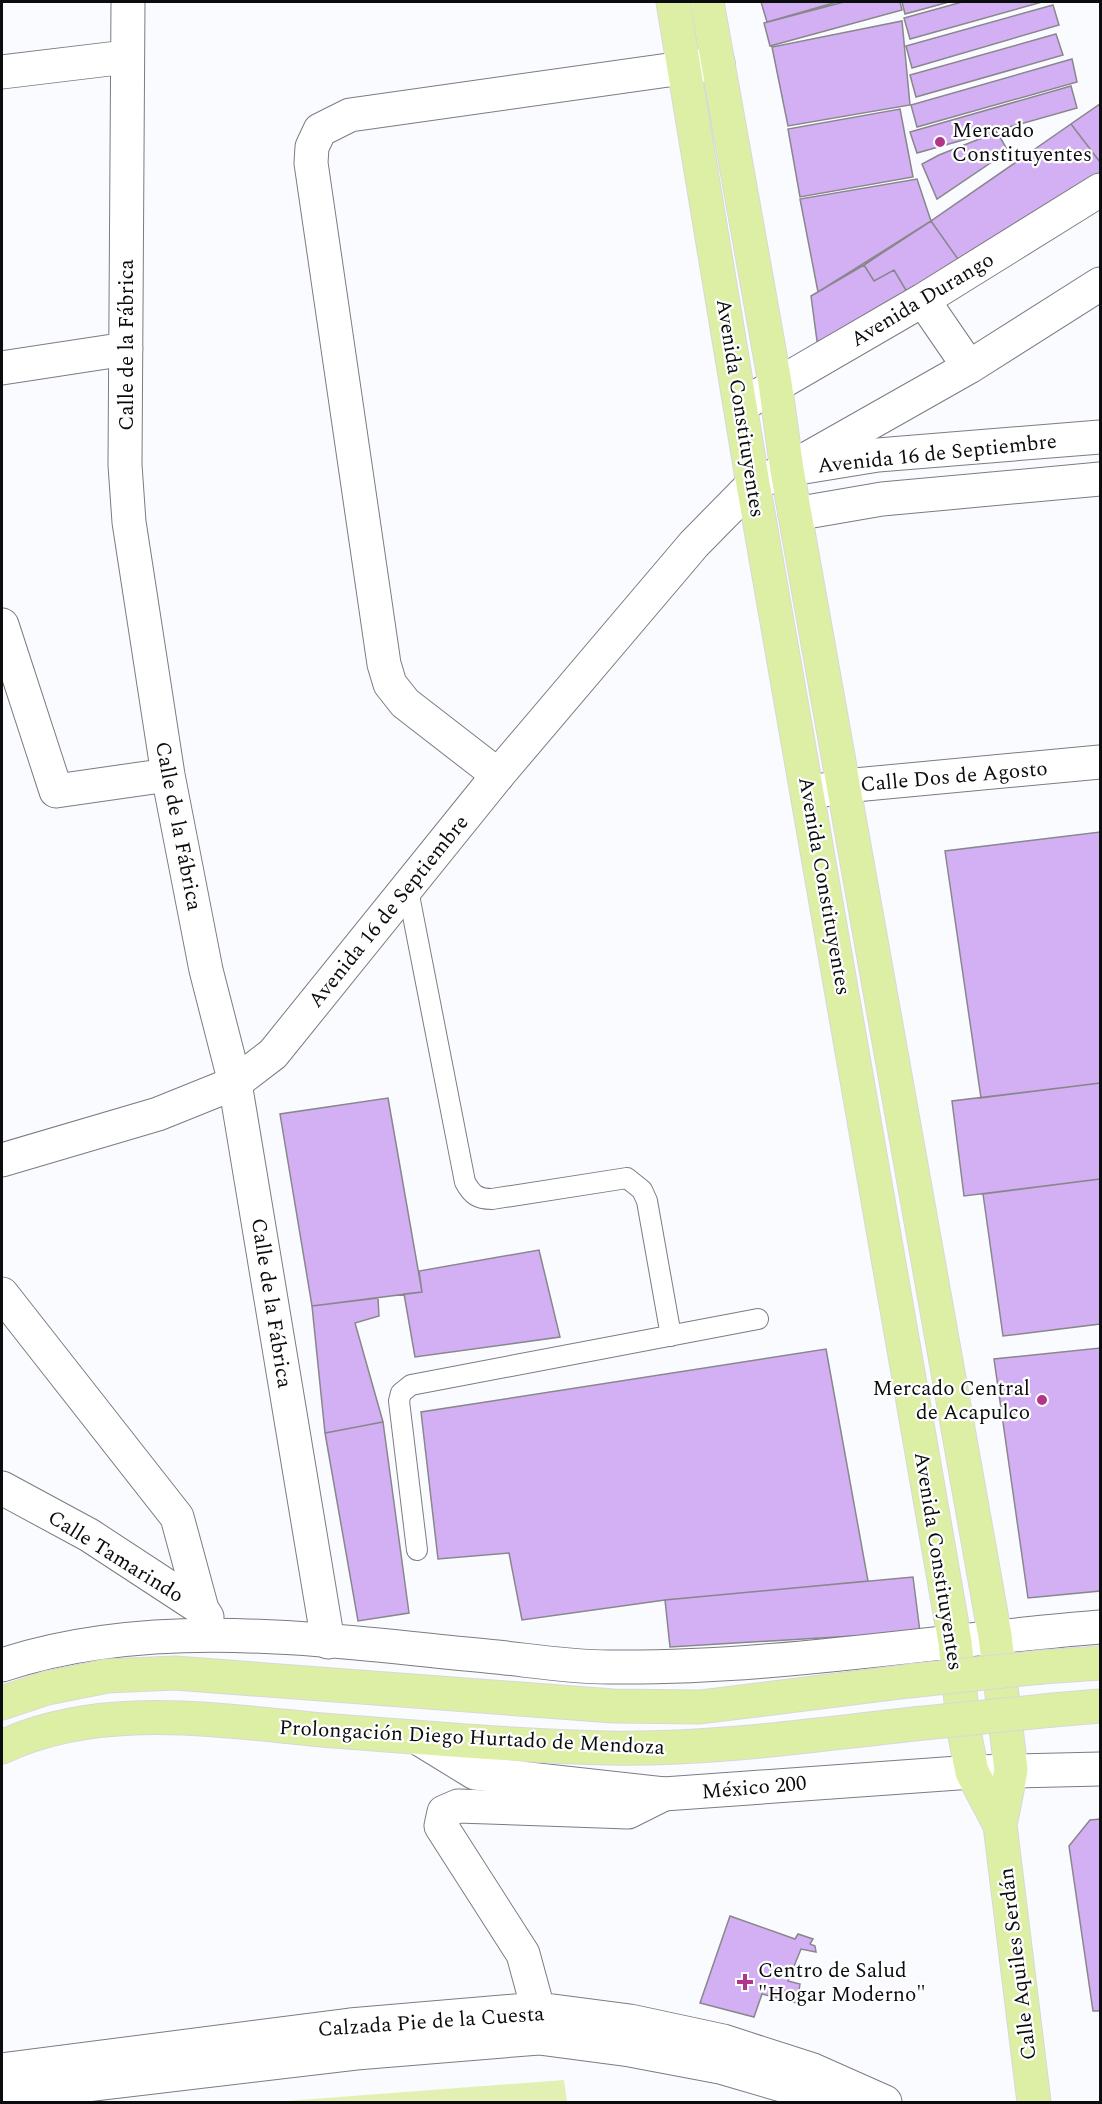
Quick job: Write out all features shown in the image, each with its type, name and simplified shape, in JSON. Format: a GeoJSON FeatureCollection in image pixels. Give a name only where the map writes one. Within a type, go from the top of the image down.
{"type":"FeatureCollection","features":[{"type":"Feature","properties":{"kind":"main road","name":"Avenida Constituyentes"},"geometry":{"type":"LineString","coordinates":[[673,2],[742,405],[753,484],[809,793],[955,1642],[964,1731],[972,1772]]}},
{"type":"Feature","properties":{"kind":"main road","name":"Avenida Constituyentes"},"geometry":{"type":"LineString","coordinates":[[707,2],[776,384],[795,514],[995,1636],[1004,1727],[1011,1770]]}},
{"type":"Feature","properties":{"kind":"main road","name":"Prolongación Diego Hurtado de Mendoza"},"geometry":{"type":"LineString","coordinates":[[2,1703],[47,1688],[107,1676],[175,1673],[613,1706],[700,1707],[909,1681],[1101,1663]]}},
{"type":"Feature","properties":{"kind":"main road","name":"Prolongación Diego Hurtado de Mendoza"},"geometry":{"type":"LineString","coordinates":[[2,1747],[86,1722],[160,1716],[418,1738],[609,1748],[703,1748],[1101,1706]]}},
{"type":"Feature","properties":{"kind":"main road","name":"Calle Aquiles Serdán"},"geometry":{"type":"LineString","coordinates":[[1011,1770],[1000,1825],[1034,2103]]}},
{"type":"Feature","properties":{"kind":"main road","name":"Calle Aquiles Serdán"},"geometry":{"type":"LineString","coordinates":[[972,1772],[1000,1825]]}},
{"type":"Feature","properties":{"kind":"street","name":"Calle de la Fábrica"},"geometry":{"type":"LineString","coordinates":[[128,2],[125,465],[129,522],[168,775],[206,970],[236,1083],[328,1642]]}},
{"type":"Feature","properties":{"kind":"street"},"geometry":{"type":"LineString","coordinates":[[2,72],[126,57]]}},
{"type":"Feature","properties":{"kind":"street"},"geometry":{"type":"LineString","coordinates":[[498,775],[405,703],[390,684],[384,664],[310,163],[312,147],[320,130],[350,115],[718,63]]}},
{"type":"Feature","properties":{"kind":"street","name":"Avenida Durango"},"geometry":{"type":"LineString","coordinates":[[742,405],[923,300],[1101,190]]}},
{"type":"Feature","properties":{"kind":"street"},"geometry":{"type":"LineString","coordinates":[[788,470],[969,367],[1101,284]]}},
{"type":"Feature","properties":{"kind":"street"},"geometry":{"type":"LineString","coordinates":[[923,300],[969,367]]}},
{"type":"Feature","properties":{"kind":"street"},"geometry":{"type":"LineString","coordinates":[[2,368],[126,349]]}},
{"type":"Feature","properties":{"kind":"street","name":"Avenida 16 de Septiembre"},"geometry":{"type":"LineString","coordinates":[[2,1160],[158,1114],[236,1083],[273,1054],[498,775],[694,544],[753,484],[788,470],[878,454],[1101,437]]}},
{"type":"Feature","properties":{"kind":"street","name":"Avenida 16 de Septiembre"},"geometry":{"type":"LineString","coordinates":[[694,544],[760,521],[795,514],[882,500],[1101,478]]}},
{"type":"Feature","properties":{"kind":"street"},"geometry":{"type":"LineString","coordinates":[[2,625],[56,791],[168,775]]}},
{"type":"Feature","properties":{"kind":"street","name":"Calle Dos de Agosto"},"geometry":{"type":"LineString","coordinates":[[809,793],[844,786],[1101,762]]}},
{"type":"Feature","properties":{"kind":"street"},"geometry":{"type":"LineString","coordinates":[[2,1294],[177,1517],[202,1609]]}},
{"type":"Feature","properties":{"kind":"street","name":"Calle Tamarindo"},"geometry":{"type":"LineString","coordinates":[[2,1488],[89,1535],[202,1609],[219,1637]]}},
{"type":"Feature","properties":{"kind":"street"},"geometry":{"type":"LineString","coordinates":[[2,1665],[41,1652],[114,1639],[219,1637],[328,1642],[606,1667],[706,1665],[1101,1627]]}},
{"type":"Feature","properties":{"kind":"street","name":"México 200"},"geometry":{"type":"LineString","coordinates":[[418,1738],[475,1773],[664,1794],[972,1772],[1101,1769]]}},
{"type":"Feature","properties":{"kind":"street"},"geometry":{"type":"LineString","coordinates":[[538,2023],[523,1954],[441,1826],[444,1812],[458,1806],[628,1812],[664,1794]]}},
{"type":"Feature","properties":{"kind":"street","name":"Calzada Pie de la Cuesta"},"geometry":{"type":"LineString","coordinates":[[2,2070],[350,2025],[630,2021],[723,2041],[813,2070],[885,2103]]}},
{"type":"Feature","properties":{"kind":"street","name":"Calzada Pie de la Cuesta"},"geometry":{"type":"LineString","coordinates":[[2,2095],[367,2052],[538,2023],[630,2050],[720,2067],[806,2092],[830,2103]]}},
{"type":"Feature","properties":{"kind":"lane"},"geometry":{"type":"LineString","coordinates":[[407,885],[465,1182],[470,1192],[480,1199],[492,1199],[627,1178],[634,1181],[647,1202],[671,1336]]}},
{"type":"Feature","properties":{"kind":"lane"},"geometry":{"type":"LineString","coordinates":[[417,1550],[399,1401],[404,1389],[411,1385],[758,1319]]}},
{"type":"Feature","properties":{"kind":"green space"},"geometry":{"type":"Polygon","coordinates":[[[564,2080],[567,2102],[273,2102],[564,2080]]]}},
{"type":"Feature","properties":{"kind":"building"},"geometry":{"type":"Polygon","coordinates":[[[761,2],[837,2],[767,22],[761,2]]]}},
{"type":"Feature","properties":{"kind":"building"},"geometry":{"type":"Polygon","coordinates":[[[844,2],[900,2],[902,10],[770,46],[764,23],[844,2]]]}},
{"type":"Feature","properties":{"kind":"building"},"geometry":{"type":"Polygon","coordinates":[[[902,2],[949,2],[905,14],[902,2]]]}},
{"type":"Feature","properties":{"kind":"building"},"geometry":{"type":"Polygon","coordinates":[[[962,2],[1042,2],[910,39],[904,18],[962,2]]]}},
{"type":"Feature","properties":{"kind":"building"},"geometry":{"type":"Polygon","coordinates":[[[1053,5],[1059,25],[912,68],[906,46],[1053,5]]]}},
{"type":"Feature","properties":{"kind":"building"},"geometry":{"type":"Polygon","coordinates":[[[902,21],[910,105],[788,126],[772,47],[902,21]]]}},
{"type":"Feature","properties":{"kind":"building"},"geometry":{"type":"Polygon","coordinates":[[[1056,34],[1063,55],[916,97],[910,75],[1056,34]]]}},
{"type":"Feature","properties":{"kind":"building"},"geometry":{"type":"Polygon","coordinates":[[[1072,59],[1077,82],[917,127],[911,105],[1072,59]]]}},
{"type":"Feature","properties":{"kind":"building"},"geometry":{"type":"Polygon","coordinates":[[[1071,86],[1077,108],[917,153],[910,132],[1071,86]]]}},
{"type":"Feature","properties":{"kind":"building"},"geometry":{"type":"Polygon","coordinates":[[[1100,104],[1100,162],[1071,124],[1100,104]]]}},
{"type":"Feature","properties":{"kind":"building"},"geometry":{"type":"Polygon","coordinates":[[[900,109],[913,177],[800,197],[788,129],[900,109]]]}},
{"type":"Feature","properties":{"kind":"building"},"geometry":{"type":"Polygon","coordinates":[[[1071,124],[1100,162],[1100,178],[960,262],[931,221],[1071,124]]]}},
{"type":"Feature","properties":{"kind":"building"},"geometry":{"type":"Polygon","coordinates":[[[997,132],[1008,151],[937,199],[922,164],[997,132]]]}},
{"type":"Feature","properties":{"kind":"building"},"geometry":{"type":"Polygon","coordinates":[[[917,179],[931,221],[818,292],[800,199],[917,179]]]}},
{"type":"Feature","properties":{"kind":"building"},"geometry":{"type":"Polygon","coordinates":[[[931,221],[960,262],[910,297],[894,270],[874,281],[864,265],[931,221]]]}},
{"type":"Feature","properties":{"kind":"building"},"geometry":{"type":"Polygon","coordinates":[[[864,265],[874,281],[894,270],[910,297],[831,343],[817,341],[811,296],[864,265]]]}},
{"type":"Feature","properties":{"kind":"building"},"geometry":{"type":"Polygon","coordinates":[[[1100,832],[1100,1083],[981,1098],[945,851],[1100,832]]]}},
{"type":"Feature","properties":{"kind":"building"},"geometry":{"type":"Polygon","coordinates":[[[1100,1083],[1100,1179],[964,1196],[952,1101],[1100,1083]]]}},
{"type":"Feature","properties":{"kind":"building"},"geometry":{"type":"Polygon","coordinates":[[[388,1098],[422,1292],[312,1306],[280,1114],[388,1098]]]}},
{"type":"Feature","properties":{"kind":"building"},"geometry":{"type":"Polygon","coordinates":[[[1100,1179],[1100,1324],[1003,1336],[983,1194],[1100,1179]]]}},
{"type":"Feature","properties":{"kind":"building"},"geometry":{"type":"Polygon","coordinates":[[[539,1250],[560,1337],[415,1357],[404,1294],[422,1292],[419,1271],[539,1250]]]}},
{"type":"Feature","properties":{"kind":"building"},"geometry":{"type":"Polygon","coordinates":[[[378,1298],[379,1316],[355,1323],[383,1422],[325,1433],[312,1306],[378,1298]]]}},
{"type":"Feature","properties":{"kind":"building"},"geometry":{"type":"Polygon","coordinates":[[[1100,1348],[1100,1591],[1028,1598],[994,1359],[1100,1348]]]}},
{"type":"Feature","properties":{"kind":"building"},"geometry":{"type":"Polygon","coordinates":[[[826,1349],[868,1581],[665,1600],[522,1620],[509,1553],[438,1559],[421,1412],[826,1349]]]}},
{"type":"Feature","properties":{"kind":"building"},"geometry":{"type":"Polygon","coordinates":[[[383,1422],[409,1613],[358,1621],[325,1433],[383,1422]]]}},
{"type":"Feature","properties":{"kind":"building"},"geometry":{"type":"Polygon","coordinates":[[[913,1577],[920,1632],[670,1647],[665,1600],[913,1577]]]}},
{"type":"Feature","properties":{"kind":"building"},"geometry":{"type":"Polygon","coordinates":[[[1100,1819],[1100,2011],[1093,2011],[1069,1846],[1090,1820],[1100,1819]]]}},
{"type":"Feature","properties":{"kind":"building","name":"Centro de Salud \"Hogar Moderno\""},"geometry":{"type":"Polygon","coordinates":[[[730,1916],[795,1939],[798,1934],[813,1939],[810,1944],[815,1946],[816,1952],[801,1949],[788,1981],[800,1984],[797,2003],[762,1994],[754,2017],[700,2003],[730,1916]]]}},
{"type":"Feature","properties":{"kind":"place","name":"Mercado Constituyentes"},"geometry":{"type":"Point","coordinates":[940,142]}},
{"type":"Feature","properties":{"kind":"place","name":"Mercado Central de Acapulco"},"geometry":{"type":"Point","coordinates":[1042,1400]}},
{"type":"Feature","properties":{"kind":"place","name":"Centro de Salud \"Hogar Moderno\""},"geometry":{"type":"Point","coordinates":[745,1982]}}]}
